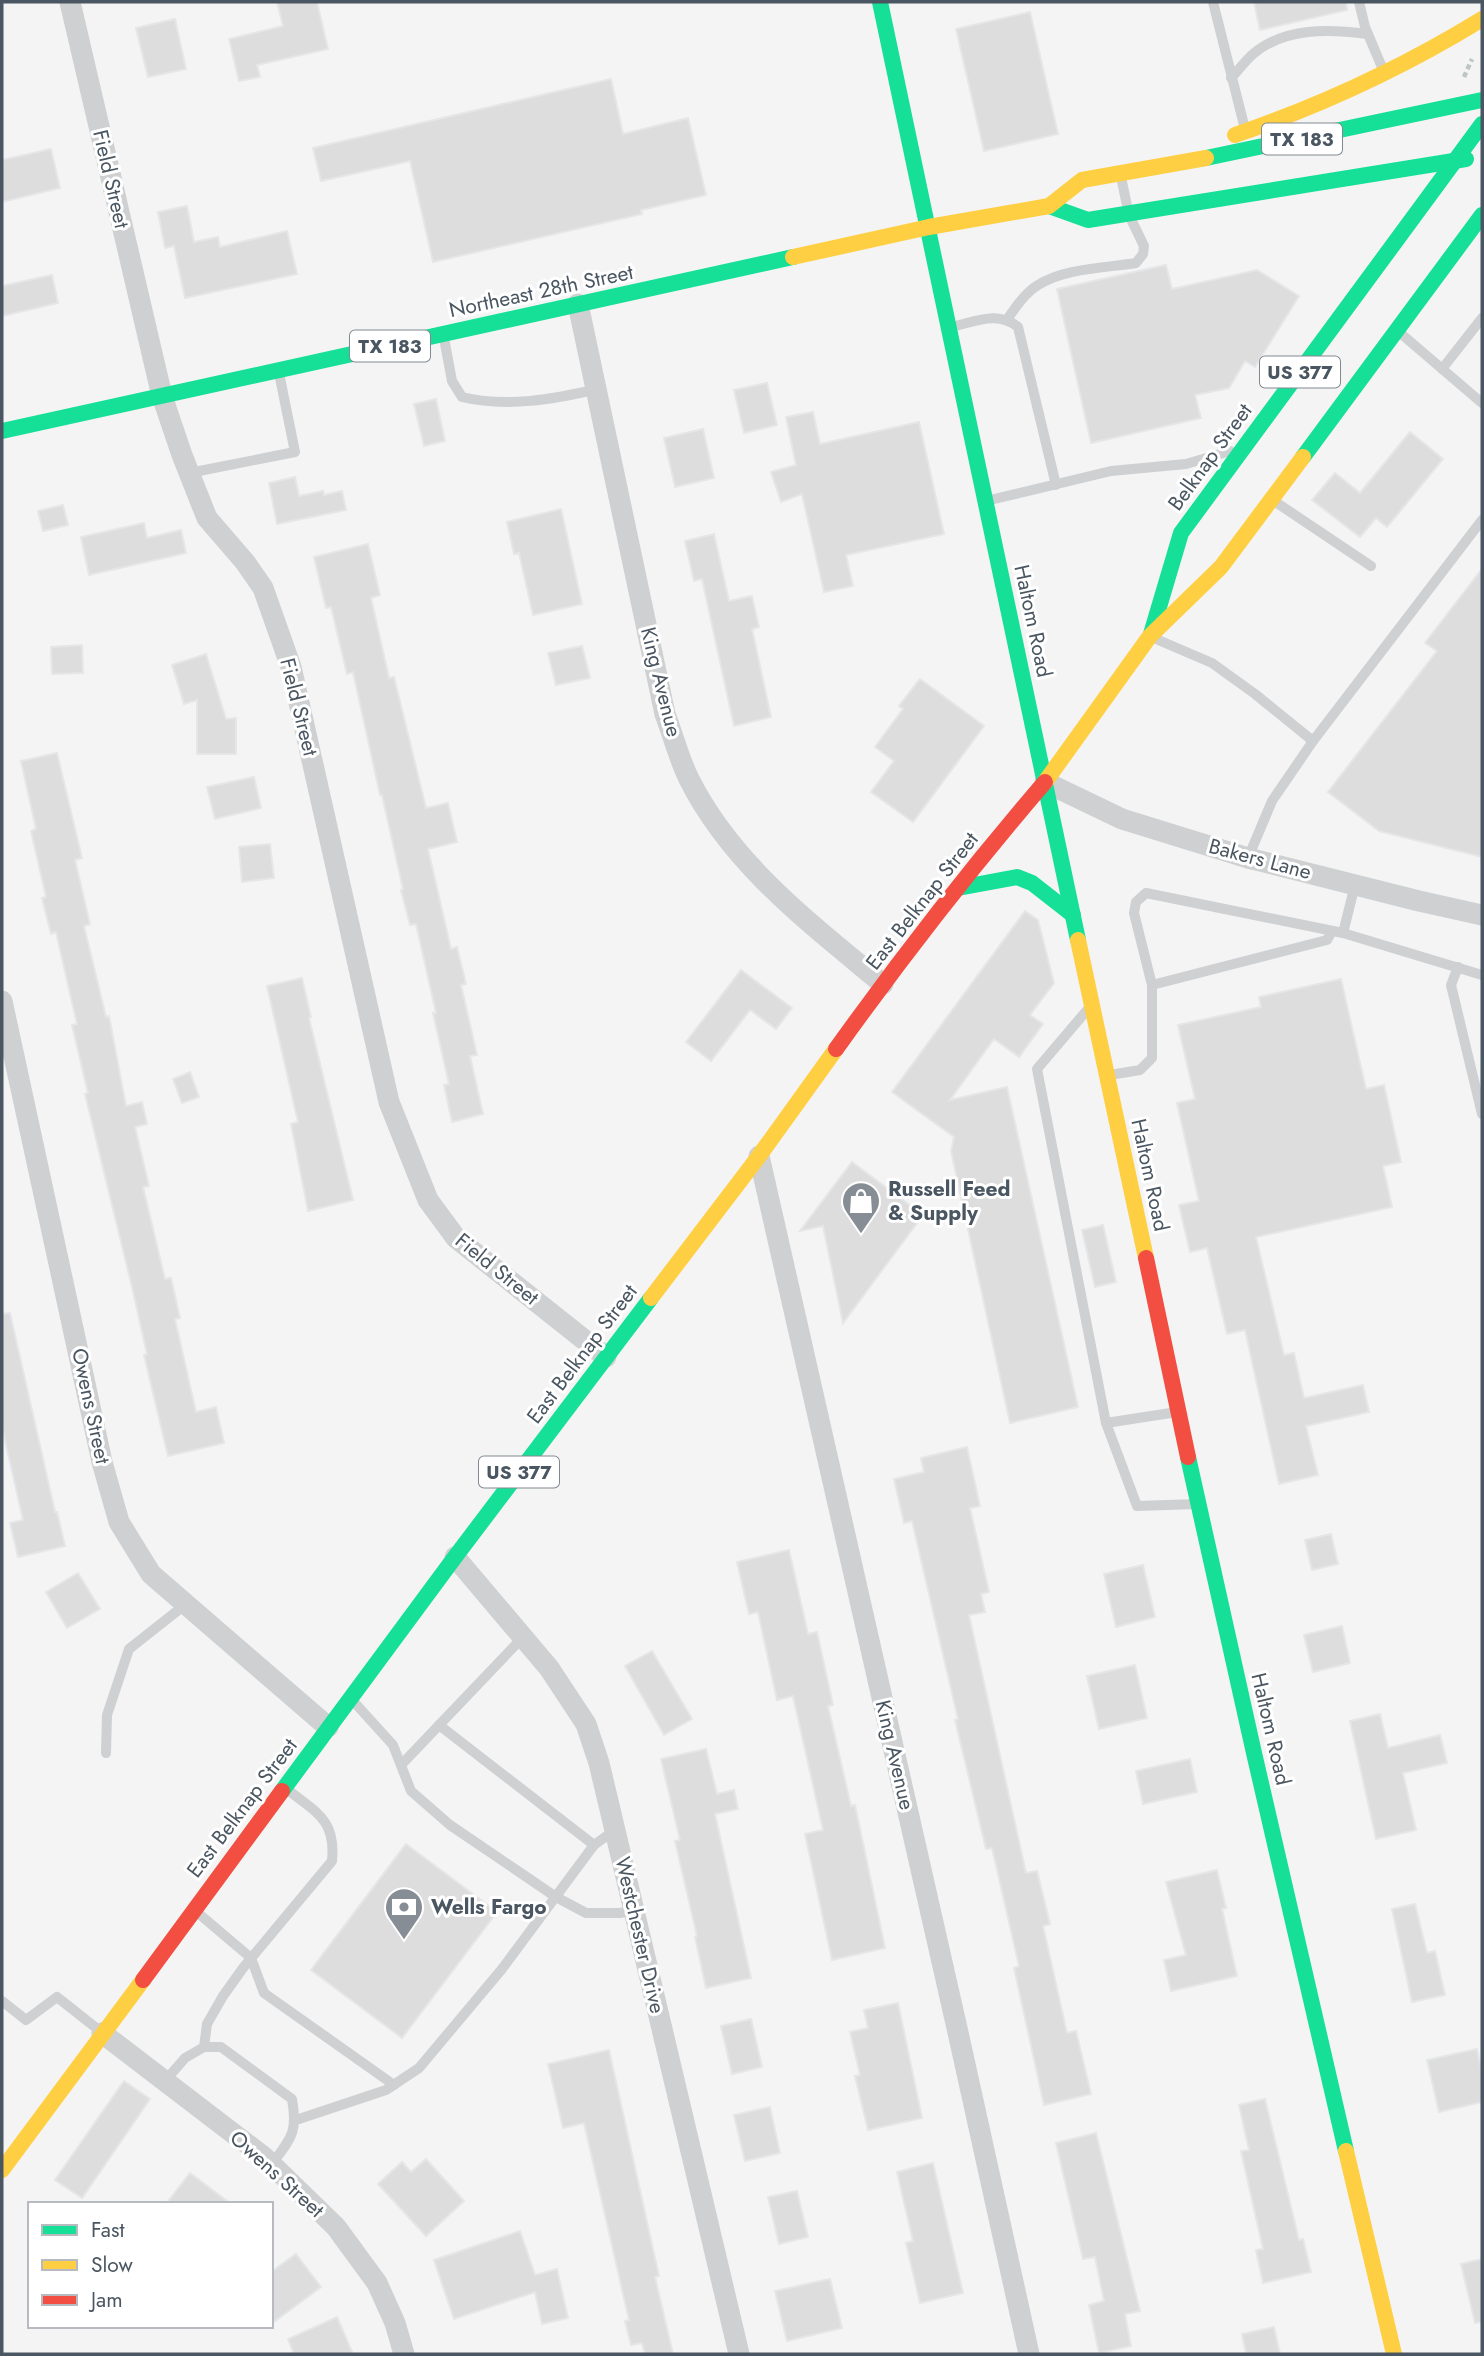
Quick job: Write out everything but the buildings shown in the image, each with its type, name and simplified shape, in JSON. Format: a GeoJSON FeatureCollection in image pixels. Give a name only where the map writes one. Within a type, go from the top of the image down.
{"type":"FeatureCollection","features":[{"type":"Feature","properties":{"kind":"main road","name":"Haltom Road"},"geometry":{"type":"LineString","coordinates":[[880,2],[951,327],[1198,1504],[1394,2354]]}},
{"type":"Feature","properties":{"kind":"main road"},"geometry":{"type":"LineString","coordinates":[[1120,173],[1246,132],[1312,107],[1385,75],[1440,46],[1482,19]]}},
{"type":"Feature","properties":{"kind":"main road","name":"Northeast 28th Street"},"geometry":{"type":"LineString","coordinates":[[2,431],[929,228],[1049,206],[1082,180],[1295,146],[1482,100]]}},
{"type":"Feature","properties":{"kind":"main road","name":"Belknap Street"},"geometry":{"type":"LineString","coordinates":[[1150,636],[1181,533],[1482,124]]}},
{"type":"Feature","properties":{"kind":"main road","name":"TX 183"},"geometry":{"type":"LineString","coordinates":[[1049,206],[1088,220],[1129,215],[1301,180],[1342,179],[1482,156]]}},
{"type":"Feature","properties":{"kind":"main road"},"geometry":{"type":"LineString","coordinates":[[1342,179],[1377,181],[1400,194],[1407,213],[1406,228]]}},
{"type":"Feature","properties":{"kind":"main road","name":"US 377"},"geometry":{"type":"LineString","coordinates":[[1150,636],[1220,567],[1482,215]]}},
{"type":"Feature","properties":{"kind":"main road","name":"East Belknap Street"},"geometry":{"type":"LineString","coordinates":[[2,2170],[328,1727],[759,1156],[883,984],[1045,782],[1150,636]]}},
{"type":"Feature","properties":{"kind":"main road"},"geometry":{"type":"LineString","coordinates":[[958,888],[1017,877],[1032,883],[1073,915]]}},
{"type":"Feature","properties":{"kind":"street","name":"Field Street"},"geometry":{"type":"LineString","coordinates":[[70,2],[162,396],[207,519],[263,587],[291,667],[389,1102],[428,1200],[456,1238],[606,1357]]}},
{"type":"Feature","properties":{"kind":"street","name":"King Avenue"},"geometry":{"type":"LineString","coordinates":[[578,304],[665,714],[688,778],[721,833],[787,905],[883,984]]}},
{"type":"Feature","properties":{"kind":"street","name":"Bakers Lane"},"geometry":{"type":"LineString","coordinates":[[1045,782],[1122,819],[1248,858],[1482,915]]}},
{"type":"Feature","properties":{"kind":"street","name":"Owens Street"},"geometry":{"type":"LineString","coordinates":[[2,1001],[102,1462],[119,1522],[151,1574],[328,1727]]}},
{"type":"Feature","properties":{"kind":"street","name":"King Avenue"},"geometry":{"type":"LineString","coordinates":[[759,1156],[1029,2354]]}},
{"type":"Feature","properties":{"kind":"street","name":"Westchester Drive"},"geometry":{"type":"LineString","coordinates":[[455,1557],[549,1668],[586,1724],[599,1763],[739,2354]]}},
{"type":"Feature","properties":{"kind":"street","name":"Owens Street"},"geometry":{"type":"LineString","coordinates":[[102,2033],[272,2164],[336,2227],[377,2283],[395,2323],[404,2354]]}},
{"type":"Feature","properties":{"kind":"lane"},"geometry":{"type":"LineString","coordinates":[[1213,2],[1246,132]]}},
{"type":"Feature","properties":{"kind":"lane"},"geometry":{"type":"LineString","coordinates":[[1359,2],[1368,34],[1385,75]]}},
{"type":"Feature","properties":{"kind":"lane"},"geometry":{"type":"LineString","coordinates":[[1231,78],[1254,54],[1278,40],[1307,31],[1339,30],[1368,34]]}},
{"type":"Feature","properties":{"kind":"lane"},"geometry":{"type":"LineString","coordinates":[[1007,318],[1037,285],[1061,275],[1136,262],[1143,254],[1144,246],[1129,215],[1120,173]]}},
{"type":"Feature","properties":{"kind":"lane"},"geometry":{"type":"LineString","coordinates":[[951,327],[995,317],[1007,318],[1018,327],[1055,485]]}},
{"type":"Feature","properties":{"kind":"lane"},"geometry":{"type":"LineString","coordinates":[[1442,369],[1482,318]]}},
{"type":"Feature","properties":{"kind":"lane"},"geometry":{"type":"LineString","coordinates":[[1397,330],[1482,403]]}},
{"type":"Feature","properties":{"kind":"lane"},"geometry":{"type":"LineString","coordinates":[[443,334],[453,381],[462,397],[479,401],[512,402],[559,398],[598,389]]}},
{"type":"Feature","properties":{"kind":"lane"},"geometry":{"type":"LineString","coordinates":[[189,473],[295,452],[278,370]]}},
{"type":"Feature","properties":{"kind":"lane"},"geometry":{"type":"LineString","coordinates":[[987,501],[1111,471],[1186,464],[1244,447]]}},
{"type":"Feature","properties":{"kind":"lane"},"geometry":{"type":"LineString","coordinates":[[1271,499],[1371,566]]}},
{"type":"Feature","properties":{"kind":"lane"},"geometry":{"type":"LineString","coordinates":[[1248,858],[1272,801],[1313,741],[1482,520]]}},
{"type":"Feature","properties":{"kind":"lane"},"geometry":{"type":"LineString","coordinates":[[1150,636],[1212,663],[1313,741]]}},
{"type":"Feature","properties":{"kind":"lane"},"geometry":{"type":"LineString","coordinates":[[1152,985],[1327,940],[1338,932],[1355,885]]}},
{"type":"Feature","properties":{"kind":"lane"},"geometry":{"type":"LineString","coordinates":[[1107,1076],[1140,1070],[1152,1058],[1152,985],[1133,913],[1136,902],[1146,893],[1338,932],[1482,975]]}},
{"type":"Feature","properties":{"kind":"lane"},"geometry":{"type":"LineString","coordinates":[[1458,967],[1451,985],[1482,1114]]}},
{"type":"Feature","properties":{"kind":"lane"},"geometry":{"type":"LineString","coordinates":[[1092,1004],[1037,1069],[1106,1423],[1137,1506],[1198,1504]]}},
{"type":"Feature","properties":{"kind":"lane"},"geometry":{"type":"LineString","coordinates":[[1106,1423],[1179,1412]]}},
{"type":"Feature","properties":{"kind":"lane"},"geometry":{"type":"LineString","coordinates":[[106,1753],[107,1715],[129,1649],[186,1604]]}},
{"type":"Feature","properties":{"kind":"lane"},"geometry":{"type":"LineString","coordinates":[[402,1764],[523,1637]]}},
{"type":"Feature","properties":{"kind":"lane"},"geometry":{"type":"LineString","coordinates":[[350,1698],[393,1745],[411,1790],[450,1825],[556,1897],[586,1913],[620,1913],[634,1910]]}},
{"type":"Feature","properties":{"kind":"lane"},"geometry":{"type":"LineString","coordinates":[[439,1725],[594,1845]]}},
{"type":"Feature","properties":{"kind":"lane"},"geometry":{"type":"LineString","coordinates":[[204,2047],[208,2024],[223,1996],[332,1861],[334,1843],[329,1826],[314,1810],[284,1787]]}},
{"type":"Feature","properties":{"kind":"lane"},"geometry":{"type":"LineString","coordinates":[[296,2120],[386,2090],[419,2068],[502,1969],[594,1845],[615,1830]]}},
{"type":"Feature","properties":{"kind":"lane"},"geometry":{"type":"LineString","coordinates":[[193,1909],[251,1958],[264,1993],[394,2085]]}},
{"type":"Feature","properties":{"kind":"lane"},"geometry":{"type":"LineString","coordinates":[[2,2001],[26,2020],[57,1997],[102,2033]]}},
{"type":"Feature","properties":{"kind":"lane"},"geometry":{"type":"LineString","coordinates":[[165,2081],[185,2058],[204,2047],[220,2047],[292,2099],[296,2120],[291,2138],[272,2164]]}},
{"type":"Feature","properties":{"kind":"path"},"geometry":{"type":"LineString","coordinates":[[1460,87],[1472,59],[1468,52]]}},
{"type":"Feature","properties":{"kind":"traffic: fast"},"geometry":{"type":"LineString","coordinates":[[880,2],[1078,940]]}},
{"type":"Feature","properties":{"kind":"traffic: fast"},"geometry":{"type":"LineString","coordinates":[[1206,158],[1482,100]]}},
{"type":"Feature","properties":{"kind":"traffic: fast"},"geometry":{"type":"LineString","coordinates":[[1151,634],[1181,533],[1482,124]]}},
{"type":"Feature","properties":{"kind":"traffic: fast"},"geometry":{"type":"LineString","coordinates":[[1049,206],[1088,220],[1466,159]]}},
{"type":"Feature","properties":{"kind":"traffic: fast"},"geometry":{"type":"LineString","coordinates":[[1303,457],[1482,215]]}},
{"type":"Feature","properties":{"kind":"traffic: fast"},"geometry":{"type":"LineString","coordinates":[[2,431],[793,257]]}},
{"type":"Feature","properties":{"kind":"traffic: fast"},"geometry":{"type":"LineString","coordinates":[[958,888],[1017,877],[1032,883],[1073,915]]}},
{"type":"Feature","properties":{"kind":"traffic: fast"},"geometry":{"type":"LineString","coordinates":[[282,1791],[651,1298]]}},
{"type":"Feature","properties":{"kind":"traffic: fast"},"geometry":{"type":"LineString","coordinates":[[1188,1457],[1346,2151]]}},
{"type":"Feature","properties":{"kind":"traffic: slow"},"geometry":{"type":"LineString","coordinates":[[1235,135],[1362,84],[1482,19]]}},
{"type":"Feature","properties":{"kind":"traffic: slow"},"geometry":{"type":"LineString","coordinates":[[793,257],[929,227],[1049,206],[1082,180],[1206,158]]}},
{"type":"Feature","properties":{"kind":"traffic: slow"},"geometry":{"type":"LineString","coordinates":[[1045,782],[1150,636],[1221,567],[1303,457]]}},
{"type":"Feature","properties":{"kind":"traffic: slow"},"geometry":{"type":"LineString","coordinates":[[1078,940],[1146,1258]]}},
{"type":"Feature","properties":{"kind":"traffic: slow"},"geometry":{"type":"LineString","coordinates":[[651,1298],[836,1049]]}},
{"type":"Feature","properties":{"kind":"traffic: slow"},"geometry":{"type":"LineString","coordinates":[[2,2170],[143,1980]]}},
{"type":"Feature","properties":{"kind":"traffic: slow"},"geometry":{"type":"LineString","coordinates":[[1346,2151],[1394,2354]]}},
{"type":"Feature","properties":{"kind":"traffic: jam"},"geometry":{"type":"LineString","coordinates":[[836,1049],[937,913],[1045,782]]}},
{"type":"Feature","properties":{"kind":"traffic: jam"},"geometry":{"type":"LineString","coordinates":[[1146,1258],[1188,1457]]}},
{"type":"Feature","properties":{"kind":"traffic: jam"},"geometry":{"type":"LineString","coordinates":[[143,1980],[282,1791]]}},
{"type":"Feature","properties":{"kind":"place","name":"Russell Feed & Supply"},"geometry":{"type":"Point","coordinates":[861,1235]}},
{"type":"Feature","properties":{"kind":"place","name":"Wells Fargo"},"geometry":{"type":"Point","coordinates":[404,1941]}}]}
